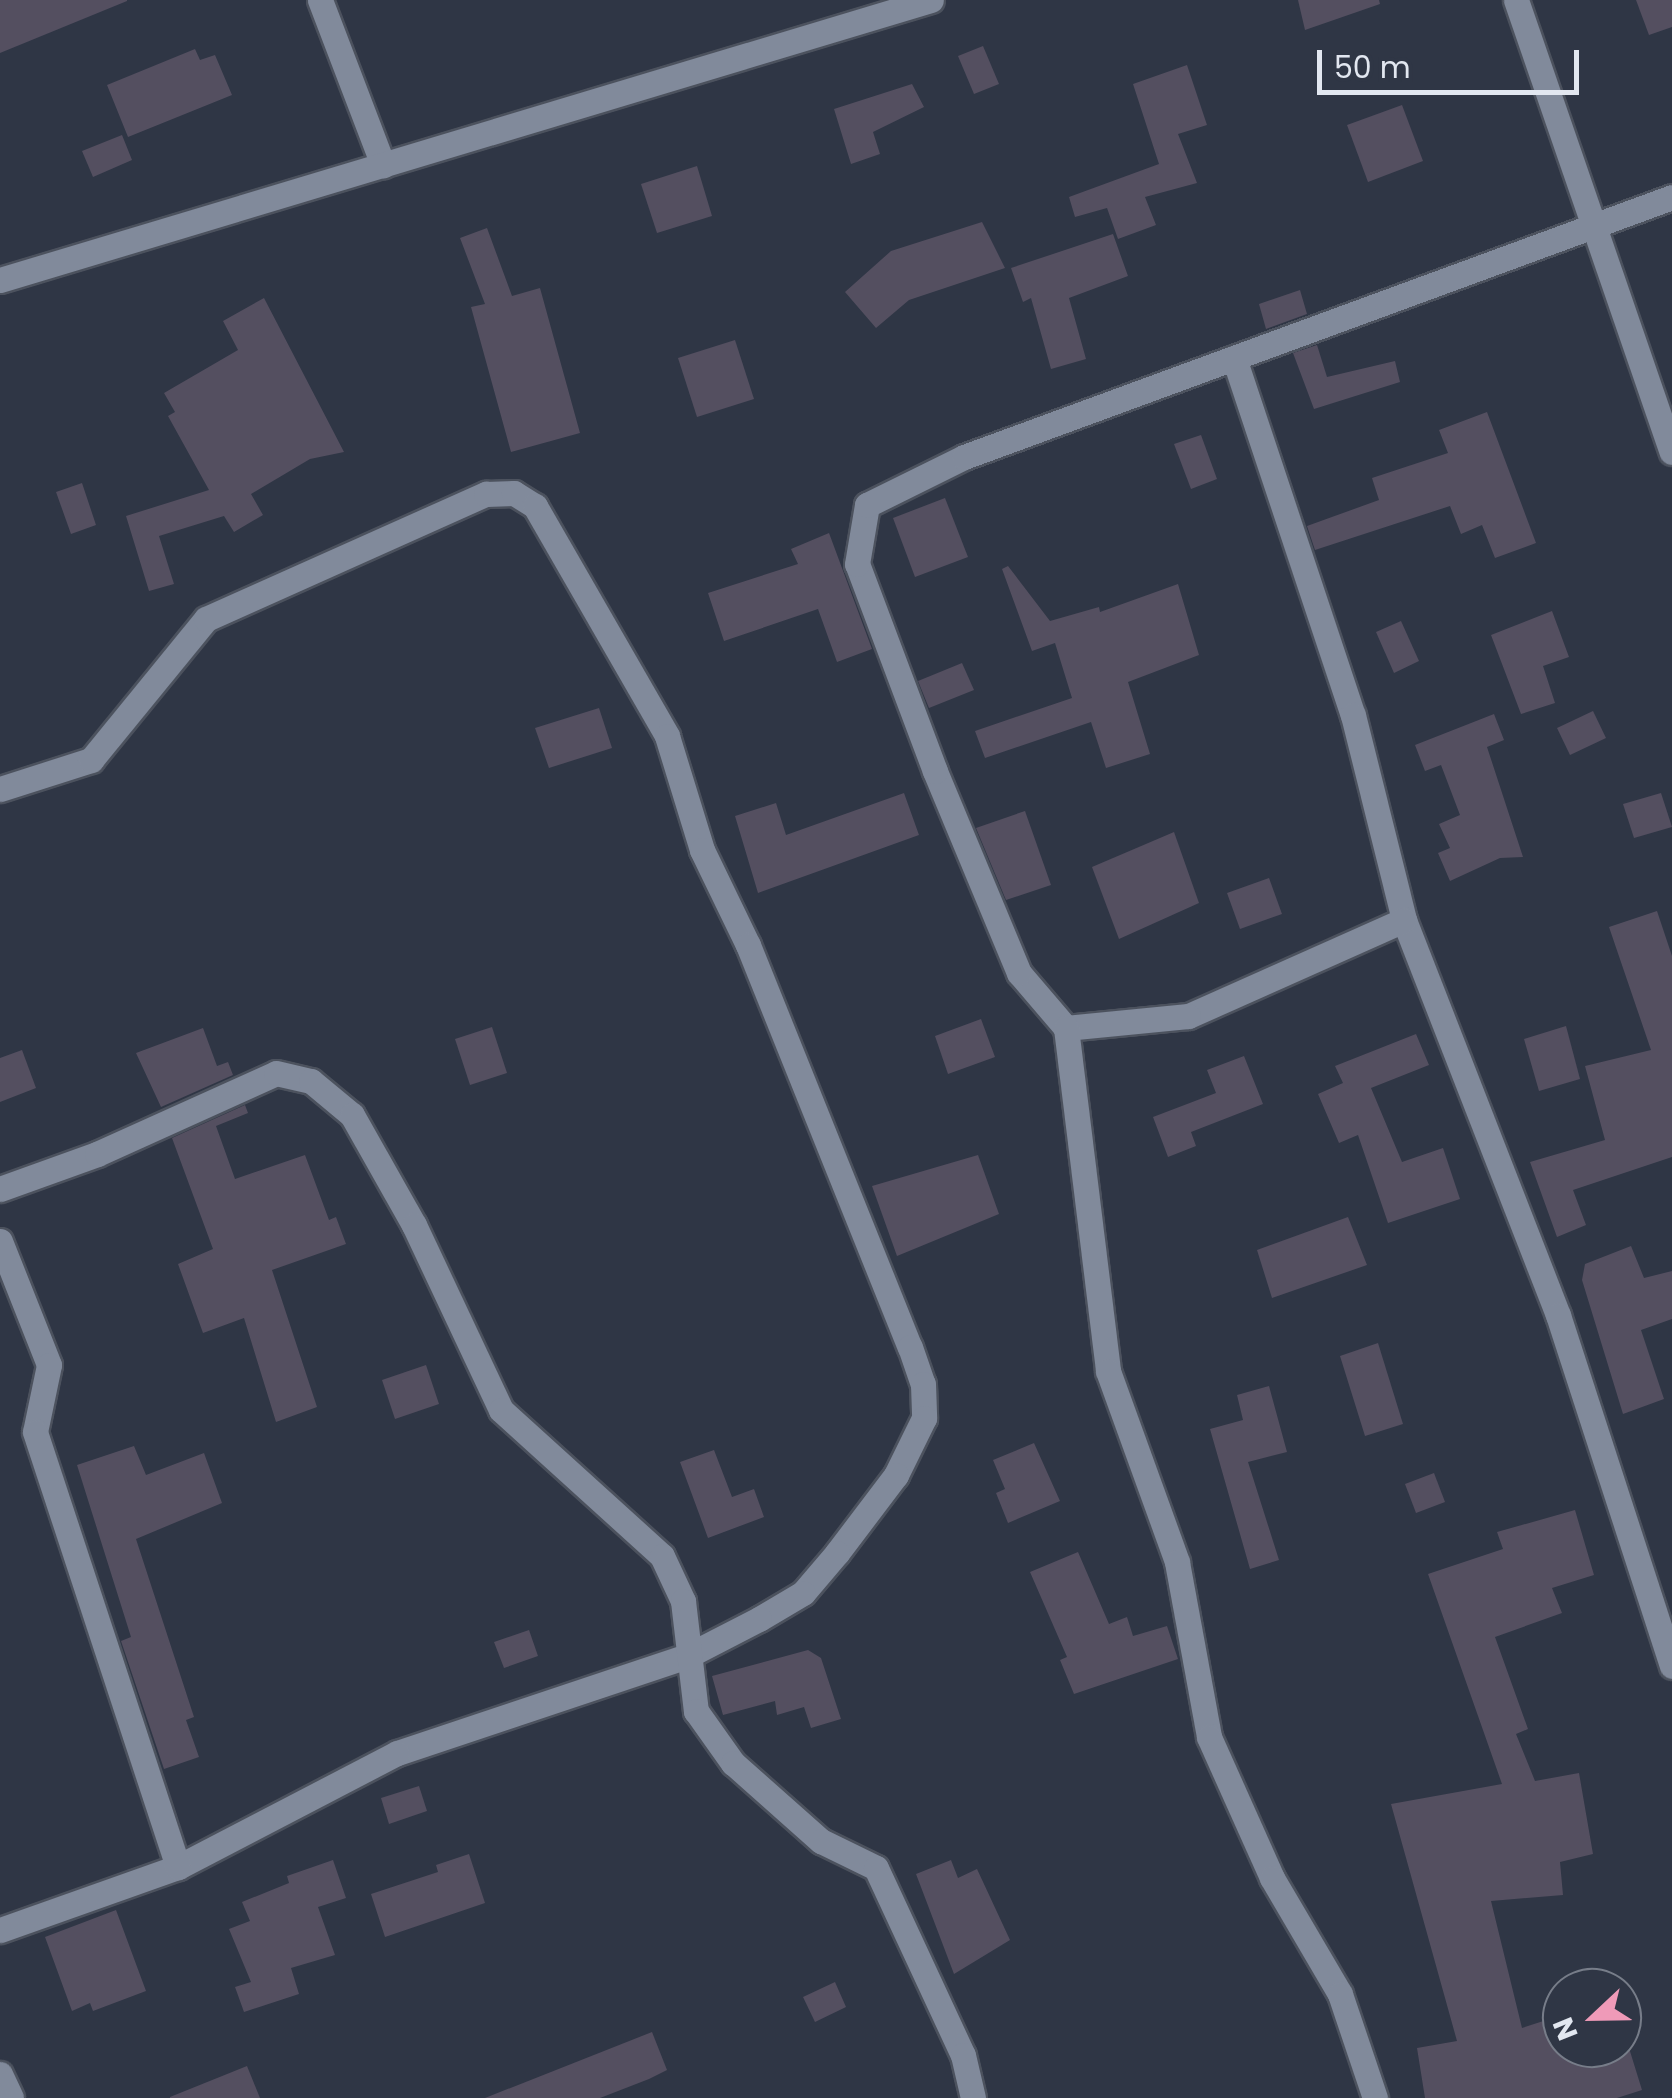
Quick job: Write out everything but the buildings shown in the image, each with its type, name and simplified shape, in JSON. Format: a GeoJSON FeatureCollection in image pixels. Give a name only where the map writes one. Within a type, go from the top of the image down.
{"type":"FeatureCollection","features":[{"type":"Feature","properties":{"kind":"street"},"geometry":{"type":"LineString","coordinates":[[320,0],[383,165]]}},
{"type":"Feature","properties":{"kind":"street"},"geometry":{"type":"LineString","coordinates":[[0,280],[931,0]]}},
{"type":"Feature","properties":{"kind":"street"},"geometry":{"type":"LineString","coordinates":[[1516,0],[1672,452]]}},
{"type":"Feature","properties":{"kind":"street"},"geometry":{"type":"LineString","coordinates":[[1376,2098],[1340,1994],[1272,1878],[1209,1737],[1178,1562],[1108,1371],[1066,1028],[1020,973],[935,771],[858,564],[866,504],[964,457],[1672,196]]}},
{"type":"Feature","properties":{"kind":"street"},"geometry":{"type":"LineString","coordinates":[[1234,358],[1353,715],[1404,920],[1558,1315],[1670,1655]]}},
{"type":"Feature","properties":{"kind":"street"},"geometry":{"type":"LineString","coordinates":[[0,789],[91,760],[206,619],[486,494],[514,492],[535,506],[667,736],[702,850],[748,945],[923,1384],[924,1418],[904,1461],[803,1594],[687,1656],[396,1754],[178,1867],[0,1930]]}},
{"type":"Feature","properties":{"kind":"street"},"geometry":{"type":"LineString","coordinates":[[1066,1028],[1188,1016],[1404,920]]}},
{"type":"Feature","properties":{"kind":"street"},"geometry":{"type":"LineString","coordinates":[[0,1188],[98,1154],[276,1073],[311,1081],[352,1115],[414,1225],[500,1410],[662,1556],[684,1600],[687,1656],[696,1711],[733,1764],[820,1841],[876,1868],[963,2055],[973,2098]]}},
{"type":"Feature","properties":{"kind":"street"},"geometry":{"type":"LineString","coordinates":[[0,1241],[48,1364],[35,1432],[178,1867]]}},
{"type":"Feature","properties":{"kind":"street"},"geometry":{"type":"LineString","coordinates":[[0,2074],[12,2098]]}}]}
